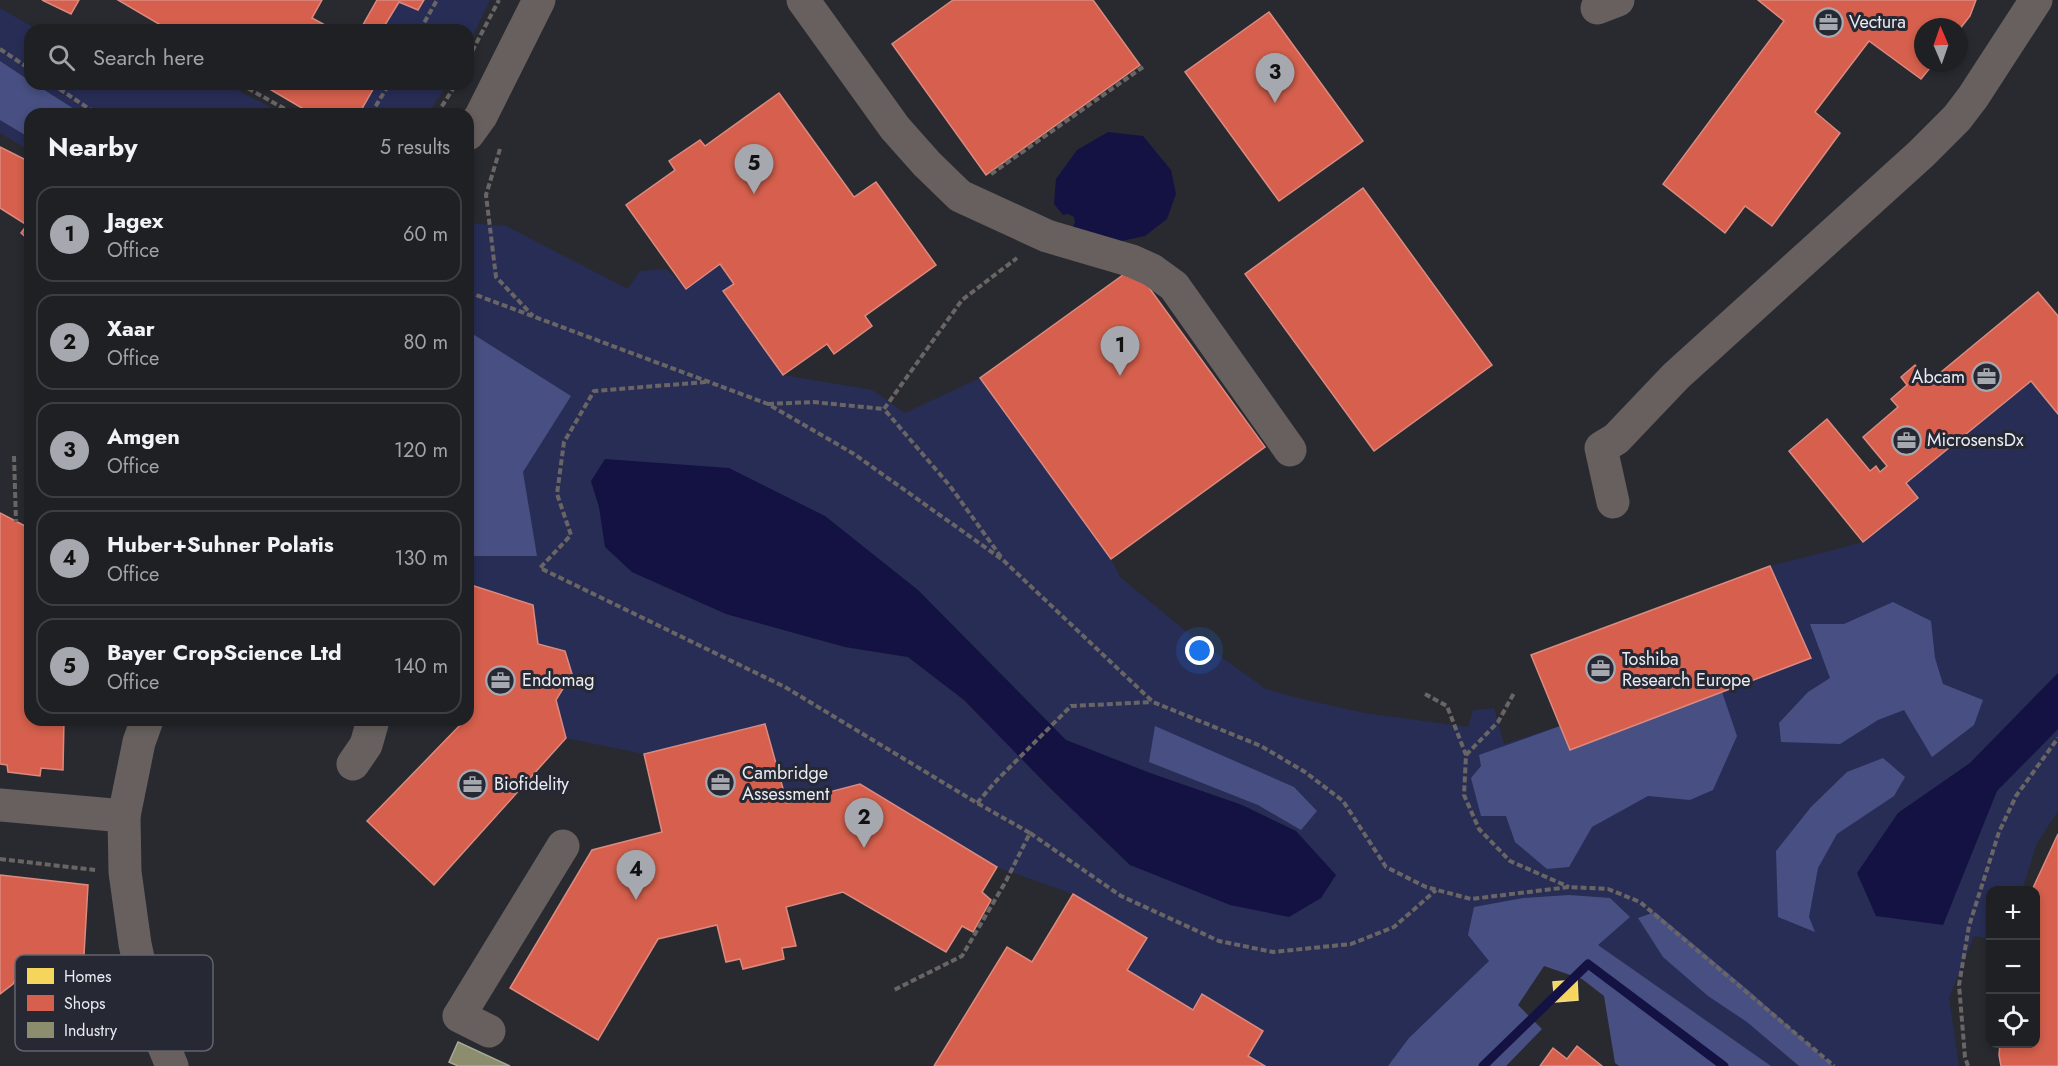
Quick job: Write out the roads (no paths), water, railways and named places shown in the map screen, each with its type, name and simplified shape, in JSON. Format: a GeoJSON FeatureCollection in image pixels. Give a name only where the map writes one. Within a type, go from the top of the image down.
{"type":"FeatureCollection","features":[{"type":"Feature","properties":{"kind":"street"},"geometry":{"type":"LineString","coordinates":[[474,126],[539,0]]}},
{"type":"Feature","properties":{"kind":"street"},"geometry":{"type":"LineString","coordinates":[[803,0],[895,128],[960,196],[1047,236],[1132,261],[1152,270],[1174,286],[1290,450]]}},
{"type":"Feature","properties":{"kind":"street"},"geometry":{"type":"LineString","coordinates":[[1613,502],[1601,448],[1616,439],[1676,376],[1921,154],[1957,118],[2036,0]]}},
{"type":"Feature","properties":{"kind":"street"},"geometry":{"type":"LineString","coordinates":[[137,955],[125,872],[124,816],[139,742],[145,726]]}},
{"type":"Feature","properties":{"kind":"street"},"geometry":{"type":"LineString","coordinates":[[353,764],[366,745],[371,726]]}},
{"type":"Feature","properties":{"kind":"street"},"geometry":{"type":"LineString","coordinates":[[0,805],[124,816]]}},
{"type":"Feature","properties":{"kind":"street"},"geometry":{"type":"LineString","coordinates":[[489,1031],[459,1016],[563,846]]}},
{"type":"Feature","properties":{"kind":"street"},"geometry":{"type":"LineString","coordinates":[[166,1051],[172,1066]]}},
{"type":"Feature","properties":{"kind":"waterway"},"geometry":{"type":"LineString","coordinates":[[1483,1066],[1588,964],[1724,1066]]}},
{"type":"Feature","properties":{"kind":"place","name":"Vectura"},"geometry":{"type":"Point","coordinates":[1828,22]}},
{"type":"Feature","properties":{"kind":"place","name":"Amgen"},"geometry":{"type":"Point","coordinates":[1275,103]}},
{"type":"Feature","properties":{"kind":"place","name":"Bayer CropScience Ltd"},"geometry":{"type":"Point","coordinates":[754,194]}},
{"type":"Feature","properties":{"kind":"place","name":"Jagex"},"geometry":{"type":"Point","coordinates":[1120,376]}},
{"type":"Feature","properties":{"kind":"place","name":"Abcam"},"geometry":{"type":"Point","coordinates":[1986,377]}},
{"type":"Feature","properties":{"kind":"place","name":"MicrosensDx"},"geometry":{"type":"Point","coordinates":[1906,440]}},
{"type":"Feature","properties":{"kind":"place","name":"Toshiba Research Europe"},"geometry":{"type":"Point","coordinates":[1601,669]}},
{"type":"Feature","properties":{"kind":"place","name":"Endomag"},"geometry":{"type":"Point","coordinates":[501,680]}},
{"type":"Feature","properties":{"kind":"place","name":"Cambridge Assessment"},"geometry":{"type":"Point","coordinates":[721,783]}},
{"type":"Feature","properties":{"kind":"place","name":"Biofidelity"},"geometry":{"type":"Point","coordinates":[473,784]}},
{"type":"Feature","properties":{"kind":"place","name":"Xaar"},"geometry":{"type":"Point","coordinates":[864,848]}},
{"type":"Feature","properties":{"kind":"place","name":"Huber+Suhner Polatis"},"geometry":{"type":"Point","coordinates":[636,900]}}]}
